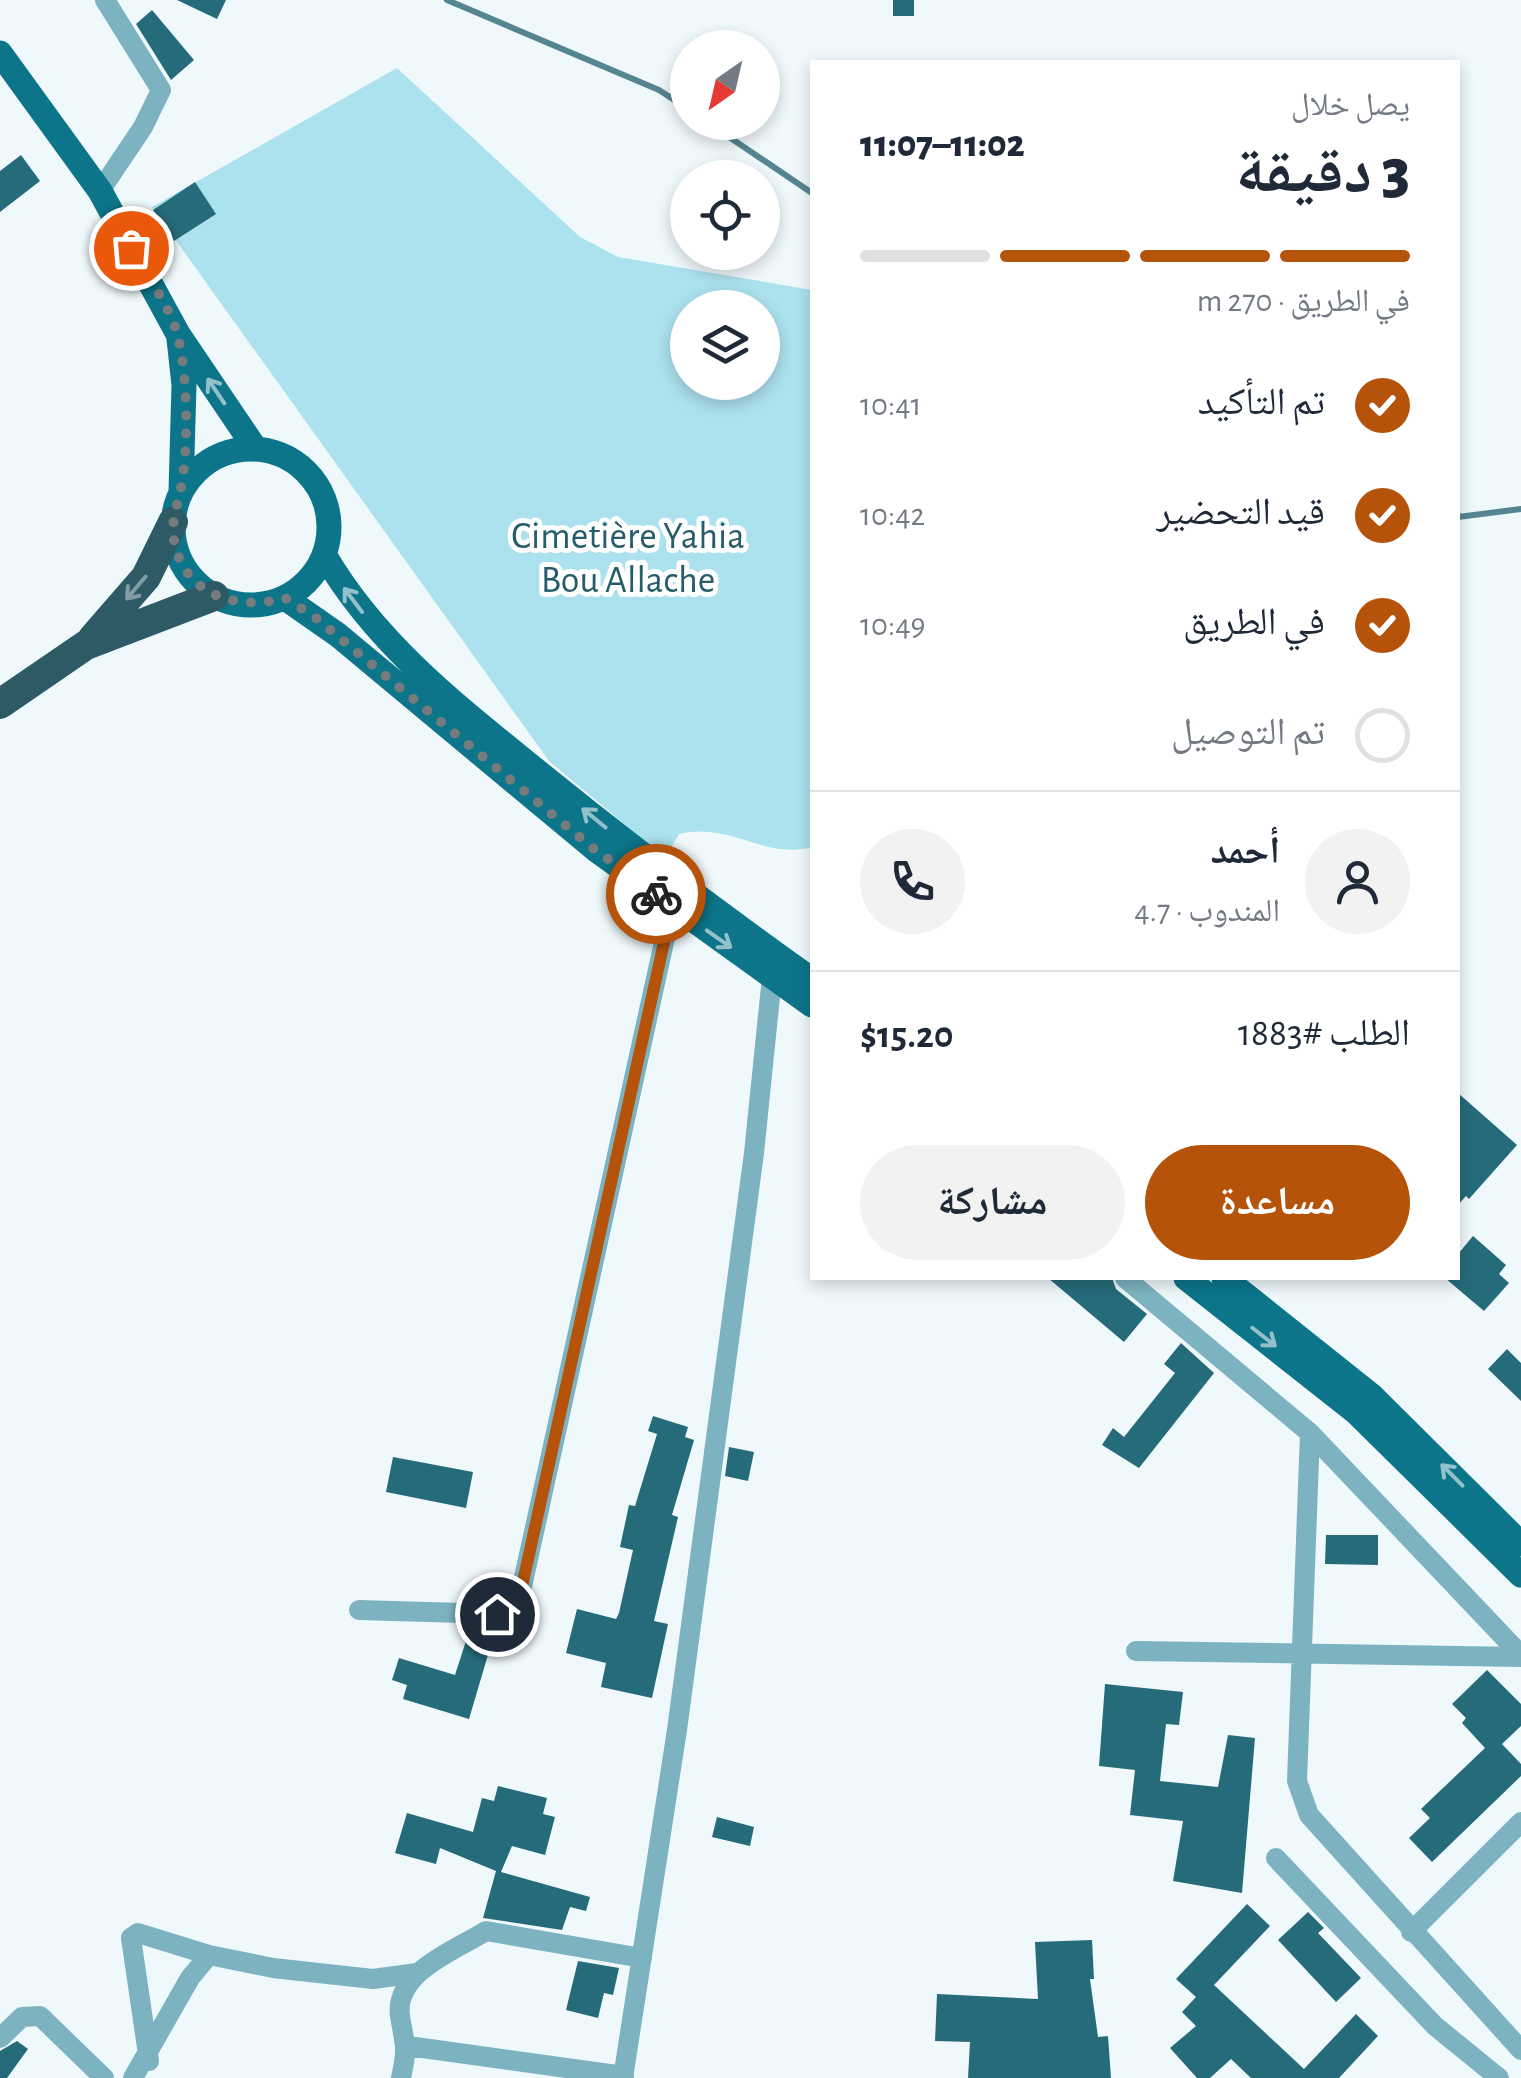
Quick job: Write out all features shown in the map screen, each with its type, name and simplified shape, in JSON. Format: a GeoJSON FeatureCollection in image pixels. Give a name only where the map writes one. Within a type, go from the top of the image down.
{"type":"FeatureCollection","features":[{"type":"Feature","properties":{"kind":"highway"},"geometry":{"type":"LineString","coordinates":[[86,646],[146,576],[173,522]]}},
{"type":"Feature","properties":{"kind":"highway"},"geometry":{"type":"LineString","coordinates":[[0,704],[86,646],[214,596]]}},
{"type":"Feature","properties":{"kind":"main road"},"geometry":{"type":"LineString","coordinates":[[0,53],[100,191],[178,334],[255,448]]}},
{"type":"Feature","properties":{"kind":"main road"},"geometry":{"type":"LineString","coordinates":[[178,334],[184,385],[180,491],[173,522],[183,565],[214,596],[237,604],[262,605],[285,598],[315,573],[324,556],[330,532],[328,507],[318,484],[301,466],[280,453],[255,448],[211,459],[180,491]]}},
{"type":"Feature","properties":{"kind":"main road"},"geometry":{"type":"LineString","coordinates":[[324,556],[361,611],[464,712],[607,828],[810,979]]}},
{"type":"Feature","properties":{"kind":"main road"},"geometry":{"type":"LineString","coordinates":[[285,598],[338,635],[594,849],[810,1004]]}},
{"type":"Feature","properties":{"kind":"main road"},"geometry":{"type":"LineString","coordinates":[[1189,1280],[1345,1402],[1521,1575]]}},
{"type":"Feature","properties":{"kind":"main road"},"geometry":{"type":"LineString","coordinates":[[1227,1280],[1372,1396],[1521,1544]]}},
{"type":"Feature","properties":{"kind":"street"},"geometry":{"type":"LineString","coordinates":[[100,191],[143,127],[161,90],[104,0]]}},
{"type":"Feature","properties":{"kind":"street"},"geometry":{"type":"LineString","coordinates":[[359,1610],[497,1614],[510,1611],[519,1600],[672,906]]}},
{"type":"Feature","properties":{"kind":"street"},"geometry":{"type":"LineString","coordinates":[[408,2046],[624,2077],[677,1730],[754,1153],[772,977]]}},
{"type":"Feature","properties":{"kind":"street"},"geometry":{"type":"LineString","coordinates":[[1127,1280],[1310,1433],[1521,1656]]}},
{"type":"Feature","properties":{"kind":"street"},"geometry":{"type":"LineString","coordinates":[[1310,1433],[1297,1781],[1308,1815],[1521,2050]]}},
{"type":"Feature","properties":{"kind":"street"},"geometry":{"type":"LineString","coordinates":[[1136,1652],[1521,1656]]}},
{"type":"Feature","properties":{"kind":"street"},"geometry":{"type":"LineString","coordinates":[[1412,1932],[1521,1822]]}},
{"type":"Feature","properties":{"kind":"street"},"geometry":{"type":"LineString","coordinates":[[1276,1858],[1435,2026],[1499,2078]]}},
{"type":"Feature","properties":{"kind":"street"},"geometry":{"type":"LineString","coordinates":[[149,2078],[131,1938],[138,1933],[209,1955],[273,1968],[374,1980],[418,1973],[493,1929],[642,1958]]}},
{"type":"Feature","properties":{"kind":"street"},"geometry":{"type":"LineString","coordinates":[[133,2078],[190,1978],[209,1955]]}},
{"type":"Feature","properties":{"kind":"street"},"geometry":{"type":"LineString","coordinates":[[400,2078],[408,2046],[400,2002],[418,1973]]}},
{"type":"Feature","properties":{"kind":"street"},"geometry":{"type":"LineString","coordinates":[[0,2038],[22,2017],[40,2016],[104,2078]]}},
{"type":"Feature","properties":{"kind":"green space","name":"Cimetière Yahia Bou Allache"},"geometry":{"type":"Polygon","coordinates":[[[397,68],[580,237],[618,257],[670,266],[670,270],[694,270],[810,290],[810,847],[778,849],[698,832],[679,834],[665,858],[549,761],[152,207],[397,68]]]}},
{"type":"Feature","properties":{"kind":"building"},"geometry":{"type":"Polygon","coordinates":[[[177,0],[226,0],[217,19],[177,0]]]}},
{"type":"Feature","properties":{"kind":"building"},"geometry":{"type":"Polygon","coordinates":[[[893,0],[914,0],[914,16],[893,16],[893,0]]]}},
{"type":"Feature","properties":{"kind":"building"},"geometry":{"type":"Polygon","coordinates":[[[152,10],[194,60],[171,80],[136,24],[152,10]]]}},
{"type":"Feature","properties":{"kind":"building"},"geometry":{"type":"Polygon","coordinates":[[[21,155],[40,181],[0,212],[0,171],[21,155]]]}},
{"type":"Feature","properties":{"kind":"building"},"geometry":{"type":"Polygon","coordinates":[[[195,182],[216,214],[174,241],[153,210],[195,182]]]}},
{"type":"Feature","properties":{"kind":"building"},"geometry":{"type":"Polygon","coordinates":[[[1460,1095],[1517,1145],[1469,1199],[1466,1196],[1460,1203],[1460,1095]]]}},
{"type":"Feature","properties":{"kind":"building"},"geometry":{"type":"Polygon","coordinates":[[[1473,1236],[1506,1265],[1499,1274],[1509,1283],[1484,1311],[1447,1280],[1460,1280],[1460,1252],[1473,1236]]]}},
{"type":"Feature","properties":{"kind":"building"},"geometry":{"type":"Polygon","coordinates":[[[1050,1280],[1113,1280],[1116,1289],[1147,1314],[1124,1342],[1050,1280]]]}},
{"type":"Feature","properties":{"kind":"building"},"geometry":{"type":"Polygon","coordinates":[[[1181,1343],[1214,1373],[1139,1468],[1102,1445],[1113,1428],[1124,1437],[1175,1373],[1164,1364],[1181,1343]]]}},
{"type":"Feature","properties":{"kind":"building"},"geometry":{"type":"Polygon","coordinates":[[[1507,1349],[1521,1363],[1521,1401],[1488,1369],[1507,1349]]]}},
{"type":"Feature","properties":{"kind":"building"},"geometry":{"type":"Polygon","coordinates":[[[653,1416],[688,1427],[685,1437],[694,1440],[672,1515],[678,1517],[654,1621],[668,1624],[652,1698],[601,1687],[606,1663],[566,1653],[577,1609],[616,1619],[619,1613],[633,1550],[620,1547],[629,1505],[635,1506],[657,1434],[648,1431],[653,1416]]]}},
{"type":"Feature","properties":{"kind":"building"},"geometry":{"type":"Polygon","coordinates":[[[729,1447],[754,1452],[748,1481],[725,1476],[729,1447]]]}},
{"type":"Feature","properties":{"kind":"building"},"geometry":{"type":"Polygon","coordinates":[[[393,1457],[473,1472],[466,1508],[386,1492],[393,1457]]]}},
{"type":"Feature","properties":{"kind":"building"},"geometry":{"type":"Polygon","coordinates":[[[1326,1535],[1378,1535],[1378,1565],[1325,1564],[1326,1535]]]}},
{"type":"Feature","properties":{"kind":"building"},"geometry":{"type":"Polygon","coordinates":[[[466,1641],[490,1648],[469,1719],[403,1699],[407,1685],[392,1680],[399,1658],[455,1675],[466,1641]]]}},
{"type":"Feature","properties":{"kind":"building"},"geometry":{"type":"Polygon","coordinates":[[[1487,1670],[1521,1704],[1521,1726],[1502,1744],[1521,1764],[1521,1776],[1432,1862],[1409,1838],[1430,1818],[1421,1809],[1485,1748],[1462,1723],[1466,1718],[1452,1704],[1487,1670]]]}},
{"type":"Feature","properties":{"kind":"building"},"geometry":{"type":"Polygon","coordinates":[[[1105,1684],[1183,1692],[1179,1725],[1166,1724],[1160,1781],[1218,1787],[1228,1735],[1255,1738],[1242,1893],[1173,1881],[1183,1821],[1130,1815],[1135,1770],[1099,1766],[1105,1684]]]}},
{"type":"Feature","properties":{"kind":"building"},"geometry":{"type":"Polygon","coordinates":[[[498,1786],[547,1798],[543,1814],[555,1817],[545,1855],[512,1846],[501,1872],[590,1897],[586,1911],[570,1907],[562,1930],[483,1918],[496,1871],[440,1848],[436,1864],[395,1853],[407,1813],[473,1832],[482,1798],[494,1801],[498,1786]]]}},
{"type":"Feature","properties":{"kind":"building"},"geometry":{"type":"Polygon","coordinates":[[[717,1817],[754,1827],[750,1846],[712,1837],[717,1817]]]}},
{"type":"Feature","properties":{"kind":"building"},"geometry":{"type":"Polygon","coordinates":[[[1247,1904],[1270,1926],[1214,1985],[1304,2069],[1356,2014],[1378,2036],[1339,2078],[1251,2078],[1231,2059],[1210,2078],[1197,2078],[1170,2048],[1196,2026],[1182,2012],[1196,1997],[1176,1979],[1247,1904]]]}},
{"type":"Feature","properties":{"kind":"building"},"geometry":{"type":"Polygon","coordinates":[[[1308,1912],[1324,1928],[1318,1933],[1361,1978],[1336,2002],[1278,1940],[1308,1912]]]}},
{"type":"Feature","properties":{"kind":"building"},"geometry":{"type":"Polygon","coordinates":[[[1092,1940],[1094,1979],[1090,1979],[1098,2037],[1108,2036],[1111,2078],[968,2078],[970,2042],[935,2041],[937,1994],[1038,1999],[1035,1942],[1092,1940]]]}},
{"type":"Feature","properties":{"kind":"building"},"geometry":{"type":"Polygon","coordinates":[[[578,1961],[619,1968],[613,1995],[604,1993],[598,2018],[566,2010],[578,1961]]]}},
{"type":"Feature","properties":{"kind":"building"},"geometry":{"type":"Polygon","coordinates":[[[17,2041],[28,2049],[7,2078],[0,2078],[0,2051],[17,2041]]]}},
{"type":"Feature","properties":{"kind":"waterway"},"geometry":{"type":"LineString","coordinates":[[447,0],[670,97]]}},
{"type":"Feature","properties":{"kind":"waterway"},"geometry":{"type":"LineString","coordinates":[[734,140],[810,192]]}},
{"type":"Feature","properties":{"kind":"waterway"},"geometry":{"type":"LineString","coordinates":[[1460,517],[1521,509]]}},
{"type":"Feature","properties":{"kind":"way so far"},"geometry":{"type":"LineString","coordinates":[[131,248],[178,334],[184,385],[174,544],[196,583],[214,596],[237,604],[262,605],[285,598],[316,618],[594,849],[656,894]]}},
{"type":"Feature","properties":{"kind":"route"},"geometry":{"type":"LineString","coordinates":[[497,1614],[510,1611],[519,1600],[672,906],[656,894]]}}]}
